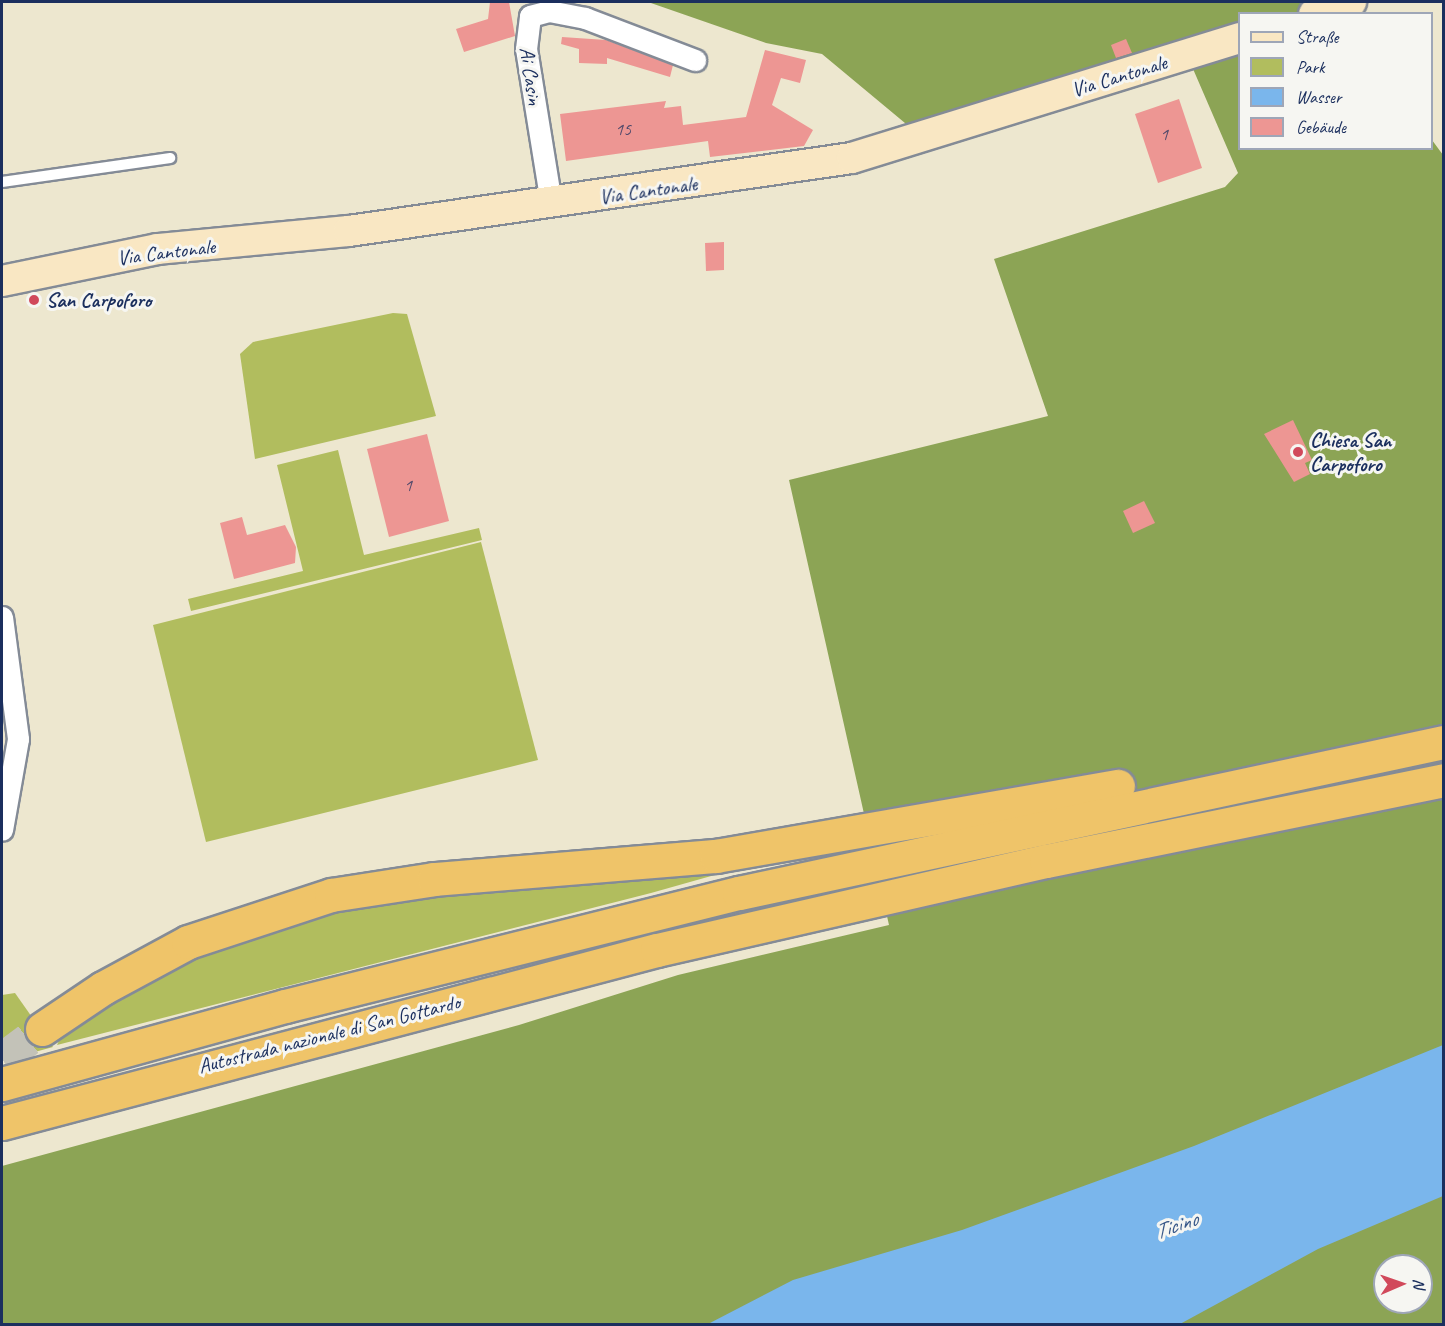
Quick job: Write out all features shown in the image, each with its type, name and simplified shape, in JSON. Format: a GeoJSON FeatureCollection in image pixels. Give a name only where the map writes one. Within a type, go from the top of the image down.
{"type":"FeatureCollection","features":[{"type":"Feature","properties":{"kind":"highway"},"geometry":{"type":"LineString","coordinates":[[2,1084],[620,921],[1260,778],[1443,742]]}},
{"type":"Feature","properties":{"kind":"highway"},"geometry":{"type":"LineString","coordinates":[[42,1029],[103,988],[188,942],[246,919],[351,891],[434,879],[716,856],[1223,768],[1260,778]]}},
{"type":"Feature","properties":{"kind":"highway","name":"Autostrada nazionale di San Gottardo"},"geometry":{"type":"LineString","coordinates":[[2,1123],[657,950],[1046,861],[1443,780]]}},
{"type":"Feature","properties":{"kind":"main road"},"geometry":{"type":"LineString","coordinates":[[1320,12],[1351,2]]}},
{"type":"Feature","properties":{"kind":"main road","name":"Via Cantonale"},"geometry":{"type":"LineString","coordinates":[[2,281],[43,277],[158,249],[266,241],[551,203],[852,158],[1238,38]]}},
{"type":"Feature","properties":{"kind":"main road","name":"Via Cantonale"},"geometry":{"type":"LineString","coordinates":[[2,303],[43,277]]}},
{"type":"Feature","properties":{"kind":"street","name":"Ai Casin"},"geometry":{"type":"LineString","coordinates":[[551,203],[526,49],[530,16],[549,11],[585,18],[695,60]]}},
{"type":"Feature","properties":{"kind":"street"},"geometry":{"type":"LineString","coordinates":[[2,617],[3,639],[18,740],[2,830]]}},
{"type":"Feature","properties":{"kind":"lane"},"geometry":{"type":"LineString","coordinates":[[2,182],[170,158]]}},
{"type":"Feature","properties":{"kind":"green space"},"geometry":{"type":"Polygon","coordinates":[[[648,2],[1350,2],[1335,12],[1238,12],[1238,150],[1433,150],[1433,141],[1443,155],[1443,1324],[2,1324],[2,1166],[519,1025],[678,975],[889,925],[789,480],[1048,416],[994,259],[1225,187],[1238,173],[1187,55],[923,138],[822,54],[766,43],[648,2]]]}},
{"type":"Feature","properties":{"kind":"green space"},"geometry":{"type":"Polygon","coordinates":[[[393,313],[407,314],[436,416],[255,459],[240,354],[253,342],[393,313]]]}},
{"type":"Feature","properties":{"kind":"green space"},"geometry":{"type":"Polygon","coordinates":[[[338,450],[364,555],[479,528],[482,540],[191,611],[188,599],[303,571],[277,465],[338,450]]]}},
{"type":"Feature","properties":{"kind":"green space"},"geometry":{"type":"Polygon","coordinates":[[[481,542],[538,760],[206,842],[153,625],[481,542]]]}},
{"type":"Feature","properties":{"kind":"green space"},"geometry":{"type":"Polygon","coordinates":[[[736,869],[651,893],[57,1045],[69,1019],[129,982],[352,898],[736,869]]]}},
{"type":"Feature","properties":{"kind":"green space"},"geometry":{"type":"Polygon","coordinates":[[[15,993],[53,1047],[2,1061],[2,995],[15,993]]]}},
{"type":"Feature","properties":{"kind":"water","name":"Ticino"},"geometry":{"type":"Polygon","coordinates":[[[1443,1045],[1443,1196],[1318,1249],[1180,1324],[708,1324],[793,1280],[962,1230],[1194,1146],[1443,1045]]]}},
{"type":"Feature","properties":{"kind":"building"},"geometry":{"type":"Polygon","coordinates":[[[490,2],[509,2],[515,36],[464,52],[456,29],[488,19],[490,2]]]}},
{"type":"Feature","properties":{"kind":"building"},"geometry":{"type":"Polygon","coordinates":[[[562,37],[606,40],[673,65],[670,77],[607,58],[607,64],[579,63],[579,49],[561,44],[562,37]]]}},
{"type":"Feature","properties":{"kind":"building"},"geometry":{"type":"Polygon","coordinates":[[[1126,39],[1132,53],[1116,58],[1111,45],[1126,39]]]}},
{"type":"Feature","properties":{"kind":"building"},"geometry":{"type":"Polygon","coordinates":[[[765,50],[806,60],[800,83],[781,78],[772,105],[813,130],[804,146],[710,157],[708,141],[566,161],[560,114],[666,101],[664,108],[681,106],[683,125],[746,117],[765,50]]]}},
{"type":"Feature","properties":{"kind":"building"},"geometry":{"type":"Polygon","coordinates":[[[1179,99],[1202,168],[1158,183],[1135,114],[1179,99]]]}},
{"type":"Feature","properties":{"kind":"building"},"geometry":{"type":"Polygon","coordinates":[[[724,242],[724,270],[706,271],[705,243],[724,242]]]}},
{"type":"Feature","properties":{"kind":"building","name":"Chiesa San Carpoforo"},"geometry":{"type":"Polygon","coordinates":[[[1293,420],[1312,460],[1305,463],[1310,474],[1294,482],[1264,434],[1293,420]]]}},
{"type":"Feature","properties":{"kind":"building"},"geometry":{"type":"Polygon","coordinates":[[[427,434],[449,521],[389,537],[367,449],[427,434]]]}},
{"type":"Feature","properties":{"kind":"building"},"geometry":{"type":"Polygon","coordinates":[[[1144,501],[1155,523],[1133,533],[1123,511],[1144,501]]]}},
{"type":"Feature","properties":{"kind":"building"},"geometry":{"type":"Polygon","coordinates":[[[242,517],[247,535],[285,525],[296,547],[295,563],[234,579],[220,523],[242,517]]]}},
{"type":"Feature","properties":{"kind":"tunnel"},"geometry":{"type":"LineString","coordinates":[[2,1059],[42,1029]]}},
{"type":"Feature","properties":{"kind":"place","name":"San Carpoforo"},"geometry":{"type":"Point","coordinates":[34,300]}},
{"type":"Feature","properties":{"kind":"place","name":"Chiesa San Carpoforo"},"geometry":{"type":"Point","coordinates":[1298,452]}}]}
